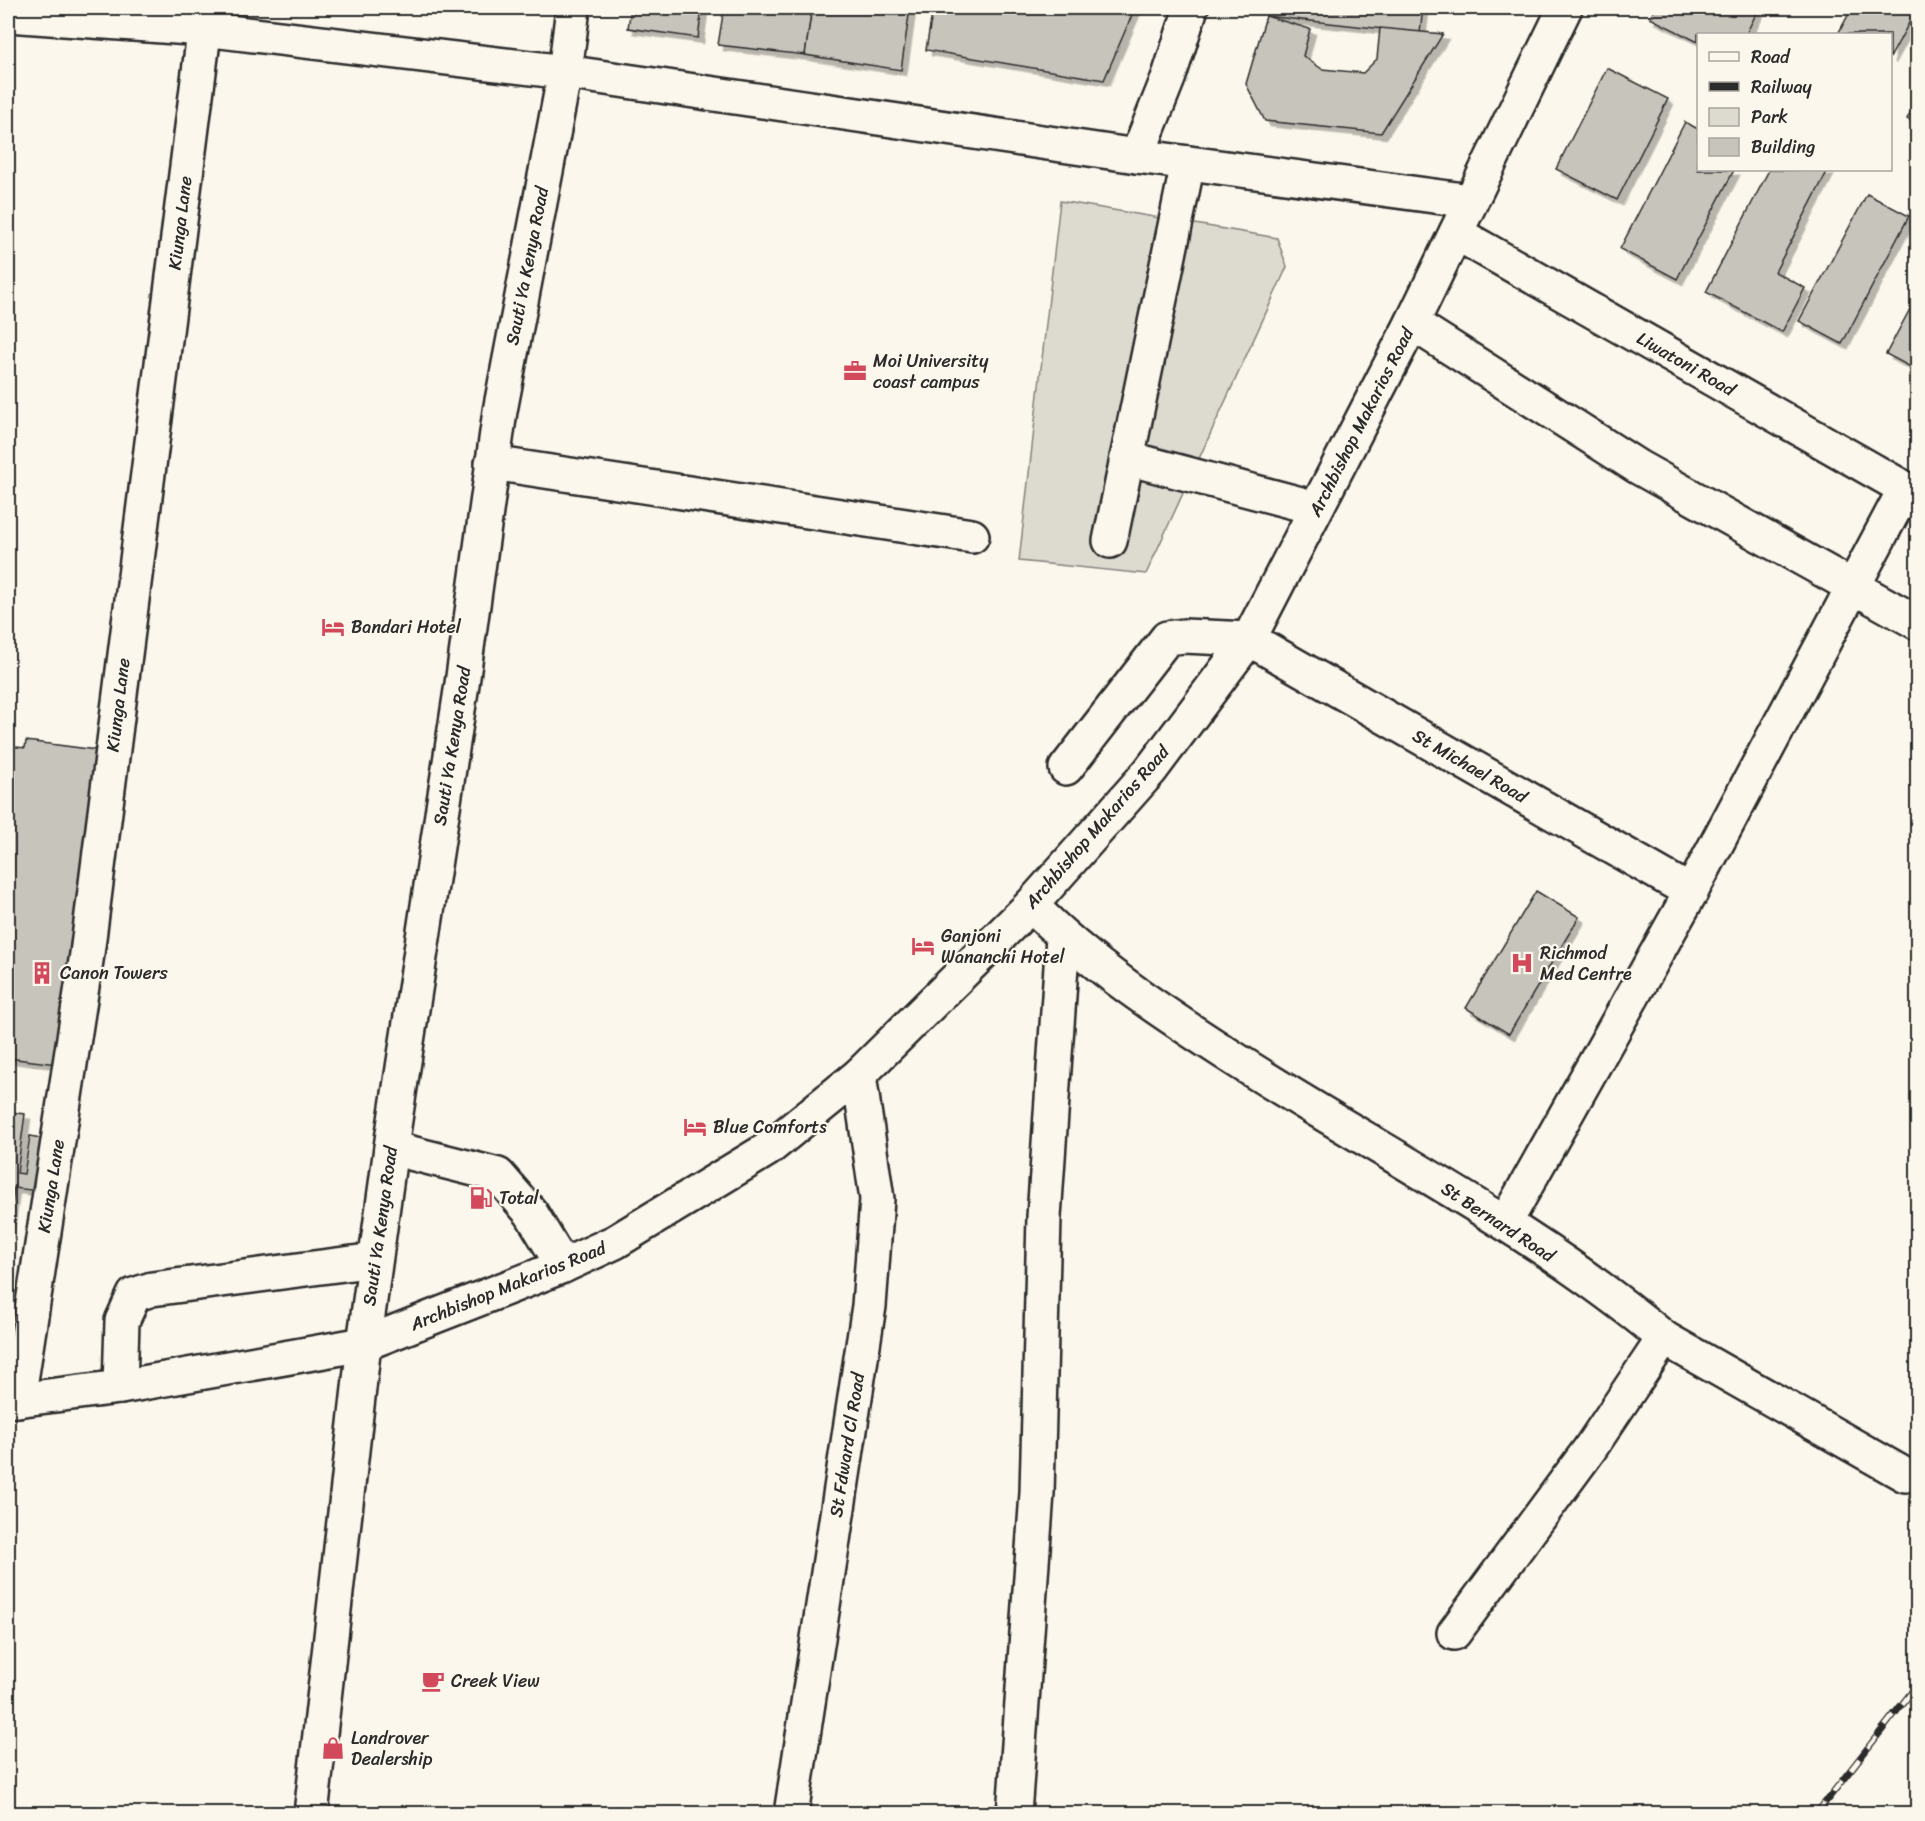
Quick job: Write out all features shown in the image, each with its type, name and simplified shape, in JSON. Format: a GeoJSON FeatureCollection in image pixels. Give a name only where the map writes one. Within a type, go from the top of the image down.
{"type":"FeatureCollection","features":[{"type":"Feature","properties":{"kind":"street","name":"Sauti Ya Kenya Road"},"geometry":{"type":"LineString","coordinates":[[311,1814],[363,1344],[391,1148],[500,411],[565,72],[573,8]]}},
{"type":"Feature","properties":{"kind":"street"},"geometry":{"type":"LineString","coordinates":[[1137,156],[1169,76],[1191,8]]}},
{"type":"Feature","properties":{"kind":"street","name":"Archbishop Makarios Road"},"geometry":{"type":"LineString","coordinates":[[13,1400],[120,1387],[363,1344],[563,1266],[615,1242],[768,1149],[859,1075],[1032,905],[1150,771],[1249,639],[1412,323],[1565,8]]}},
{"type":"Feature","properties":{"kind":"street"},"geometry":{"type":"LineString","coordinates":[[8,15],[206,18],[1137,156],[1471,201]]}},
{"type":"Feature","properties":{"kind":"street","name":"Kiunga Lane"},"geometry":{"type":"LineString","coordinates":[[13,1400],[87,954],[206,18]]}},
{"type":"Feature","properties":{"kind":"street"},"geometry":{"type":"LineString","coordinates":[[1110,541],[1188,163]]}},
{"type":"Feature","properties":{"kind":"street","name":"Liwatoni Road"},"geometry":{"type":"LineString","coordinates":[[1456,233],[1911,492]]}},
{"type":"Feature","properties":{"kind":"street"},"geometry":{"type":"LineString","coordinates":[[1412,323],[1638,467],[1917,623]]}},
{"type":"Feature","properties":{"kind":"street"},"geometry":{"type":"LineString","coordinates":[[1127,458],[1316,508]]}},
{"type":"Feature","properties":{"kind":"street"},"geometry":{"type":"LineString","coordinates":[[492,464],[972,536]]}},
{"type":"Feature","properties":{"kind":"street"},"geometry":{"type":"LineString","coordinates":[[1505,1223],[1691,892],[1853,587],[1911,492]]}},
{"type":"Feature","properties":{"kind":"street"},"geometry":{"type":"LineString","coordinates":[[1066,768],[1167,639],[1184,636],[1249,639]]}},
{"type":"Feature","properties":{"kind":"street","name":"St Michael Road"},"geometry":{"type":"LineString","coordinates":[[1249,639],[1691,892]]}},
{"type":"Feature","properties":{"kind":"street","name":"St Bernard Road"},"geometry":{"type":"LineString","coordinates":[[1032,905],[1063,937],[1179,1024],[1309,1107],[1505,1223],[1664,1338],[1905,1475]]}},
{"type":"Feature","properties":{"kind":"street"},"geometry":{"type":"LineString","coordinates":[[1014,1814],[1037,1492],[1044,1216],[1063,937]]}},
{"type":"Feature","properties":{"kind":"street","name":"St Fdward Cl Road"},"geometry":{"type":"LineString","coordinates":[[791,1814],[869,1306],[876,1233],[873,1165],[859,1075]]}},
{"type":"Feature","properties":{"kind":"street"},"geometry":{"type":"LineString","coordinates":[[391,1148],[498,1175],[531,1213],[563,1266]]}},
{"type":"Feature","properties":{"kind":"street"},"geometry":{"type":"LineString","coordinates":[[120,1387],[123,1321],[134,1295],[152,1289],[375,1260]]}},
{"type":"Feature","properties":{"kind":"street"},"geometry":{"type":"LineString","coordinates":[[1454,1633],[1589,1450],[1664,1338]]}},
{"type":"Feature","properties":{"kind":"green space"},"geometry":{"type":"Polygon","coordinates":[[[1060,201],[1277,238],[1287,267],[1146,574],[1019,561],[1060,201]]]}},
{"type":"Feature","properties":{"kind":"building"},"geometry":{"type":"Polygon","coordinates":[[[631,8],[702,8],[698,38],[628,28],[631,8]]]}},
{"type":"Feature","properties":{"kind":"building"},"geometry":{"type":"Polygon","coordinates":[[[724,8],[812,8],[805,55],[718,45],[724,8]]]}},
{"type":"Feature","properties":{"kind":"building"},"geometry":{"type":"Polygon","coordinates":[[[812,8],[910,8],[901,70],[805,55],[812,8]]]}},
{"type":"Feature","properties":{"kind":"building"},"geometry":{"type":"Polygon","coordinates":[[[933,8],[1135,8],[1104,80],[926,50],[933,8]]]}},
{"type":"Feature","properties":{"kind":"building"},"geometry":{"type":"Polygon","coordinates":[[[1267,8],[1423,8],[1420,33],[1266,16],[1267,8]]]}},
{"type":"Feature","properties":{"kind":"building"},"geometry":{"type":"Polygon","coordinates":[[[1655,8],[1759,8],[1746,33],[1697,33],[1697,42],[1650,18],[1655,8]]]}},
{"type":"Feature","properties":{"kind":"building"},"geometry":{"type":"Polygon","coordinates":[[[1852,8],[1917,8],[1892,54],[1892,33],[1839,33],[1852,8]]]}},
{"type":"Feature","properties":{"kind":"building"},"geometry":{"type":"Polygon","coordinates":[[[1266,16],[1310,29],[1303,56],[1322,69],[1363,73],[1377,59],[1380,28],[1443,34],[1381,133],[1265,121],[1246,84],[1266,16]]]}},
{"type":"Feature","properties":{"kind":"building"},"geometry":{"type":"Polygon","coordinates":[[[1607,68],[1668,99],[1617,200],[1556,169],[1607,68]]]}},
{"type":"Feature","properties":{"kind":"building"},"geometry":{"type":"Polygon","coordinates":[[[1918,98],[1918,125],[1907,119],[1918,98]]]}},
{"type":"Feature","properties":{"kind":"building"},"geometry":{"type":"Polygon","coordinates":[[[1685,122],[1697,128],[1697,171],[1733,171],[1677,279],[1620,249],[1685,122]]]}},
{"type":"Feature","properties":{"kind":"building"},"geometry":{"type":"Polygon","coordinates":[[[1768,171],[1827,171],[1775,272],[1805,288],[1782,332],[1706,292],[1768,171]]]}},
{"type":"Feature","properties":{"kind":"building"},"geometry":{"type":"Polygon","coordinates":[[[1867,194],[1909,216],[1842,344],[1799,321],[1867,194]]]}},
{"type":"Feature","properties":{"kind":"building"},"geometry":{"type":"Polygon","coordinates":[[[1918,294],[1918,371],[1886,354],[1918,294]]]}},
{"type":"Feature","properties":{"kind":"building","name":"Canon Towers"},"geometry":{"type":"Polygon","coordinates":[[[26,741],[104,751],[65,1065],[8,1058],[8,746],[25,748],[26,741]]]}},
{"type":"Feature","properties":{"kind":"building","name":"Richmod Med Centre"},"geometry":{"type":"Polygon","coordinates":[[[1536,891],[1579,917],[1509,1034],[1466,1008],[1536,891]]]}},
{"type":"Feature","properties":{"kind":"building"},"geometry":{"type":"Polygon","coordinates":[[[8,1112],[25,1114],[17,1173],[24,1174],[30,1136],[46,1139],[39,1191],[14,1188],[8,1233],[8,1112]]]}},
{"type":"Feature","properties":{"kind":"railway"},"geometry":{"type":"LineString","coordinates":[[1816,1814],[1918,1684]]}},
{"type":"Feature","properties":{"kind":"place","name":"Moi University coast campus"},"geometry":{"type":"Point","coordinates":[855,371]}},
{"type":"Feature","properties":{"kind":"place","name":"Bandari Hotel"},"geometry":{"type":"Point","coordinates":[333,627]}},
{"type":"Feature","properties":{"kind":"place","name":"Ganjoni Wananchi Hotel"},"geometry":{"type":"Point","coordinates":[923,946]}},
{"type":"Feature","properties":{"kind":"place","name":"Richmod Med Centre"},"geometry":{"type":"Point","coordinates":[1522,963]}},
{"type":"Feature","properties":{"kind":"place","name":"Canon Towers"},"geometry":{"type":"Point","coordinates":[42,973]}},
{"type":"Feature","properties":{"kind":"place","name":"Blue Comforts"},"geometry":{"type":"Point","coordinates":[695,1127]}},
{"type":"Feature","properties":{"kind":"place","name":"Total"},"geometry":{"type":"Point","coordinates":[481,1198]}},
{"type":"Feature","properties":{"kind":"place","name":"Creek View"},"geometry":{"type":"Point","coordinates":[433,1681]}},
{"type":"Feature","properties":{"kind":"place","name":"Landrover Dealership"},"geometry":{"type":"Point","coordinates":[333,1748]}}]}
